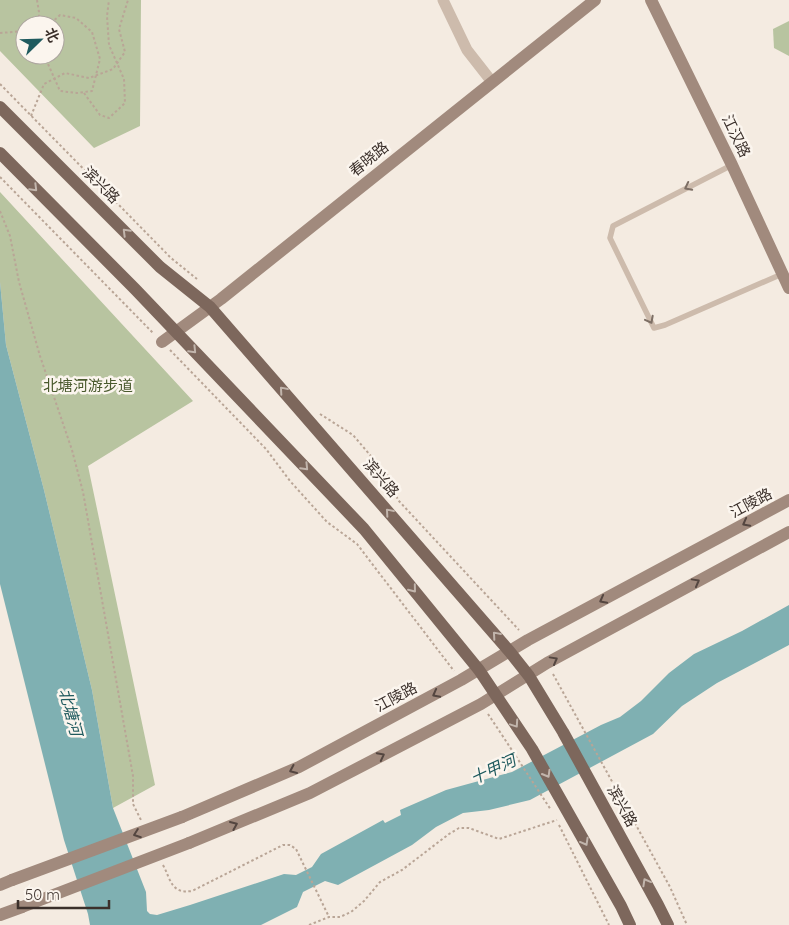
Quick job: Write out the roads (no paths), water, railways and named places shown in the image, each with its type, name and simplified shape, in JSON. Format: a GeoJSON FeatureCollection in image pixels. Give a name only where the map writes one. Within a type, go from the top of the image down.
{"type":"FeatureCollection","features":[{"type":"Feature","properties":{"kind":"main road","name":"春晓路"},"geometry":{"type":"LineString","coordinates":[[162,342],[210,307],[595,0]]}},
{"type":"Feature","properties":{"kind":"main road","name":"江汉路"},"geometry":{"type":"LineString","coordinates":[[651,0],[732,165],[789,288]]}},
{"type":"Feature","properties":{"kind":"main road","name":"滨兴路"},"geometry":{"type":"LineString","coordinates":[[0,107],[160,267],[210,307],[510,652],[529,676],[563,732],[668,925]]}},
{"type":"Feature","properties":{"kind":"main road"},"geometry":{"type":"LineString","coordinates":[[0,153],[135,289],[364,529],[479,670],[532,749],[630,925]]}},
{"type":"Feature","properties":{"kind":"main road","name":"江陵路"},"geometry":{"type":"LineString","coordinates":[[6,882],[182,817],[299,767],[461,680],[528,640],[789,500]]}},
{"type":"Feature","properties":{"kind":"main road"},"geometry":{"type":"LineString","coordinates":[[0,915],[189,843],[310,793],[481,704],[547,664],[789,532]]}},
{"type":"Feature","properties":{"kind":"street"},"geometry":{"type":"LineString","coordinates":[[443,0],[467,50],[492,82]]}},
{"type":"Feature","properties":{"kind":"lane"},"geometry":{"type":"LineString","coordinates":[[732,165],[613,226],[610,238],[654,328],[665,325],[782,274]]}},
{"type":"Feature","properties":{"kind":"water","name":"北塘河"},"geometry":{"type":"Polygon","coordinates":[[[0,282],[6,345],[44,490],[92,690],[113,808],[146,892],[147,911],[150,914],[157,915],[284,874],[296,875],[312,867],[321,854],[383,820],[385,823],[401,815],[400,810],[446,790],[512,772],[620,717],[641,701],[669,673],[694,654],[742,631],[789,605],[789,645],[717,683],[682,706],[653,734],[530,800],[489,810],[463,813],[436,827],[412,845],[338,885],[325,881],[303,892],[297,907],[261,925],[90,925],[64,840],[0,584],[0,282]]]}},
{"type":"Feature","properties":{"kind":"park label","name":"北塘河游步道"},"geometry":{"type":"Point","coordinates":[88,386]}},
{"type":"Feature","properties":{"kind":"water label","name":"十甲河"},"geometry":{"type":"Point","coordinates":[493,769]}}]}
